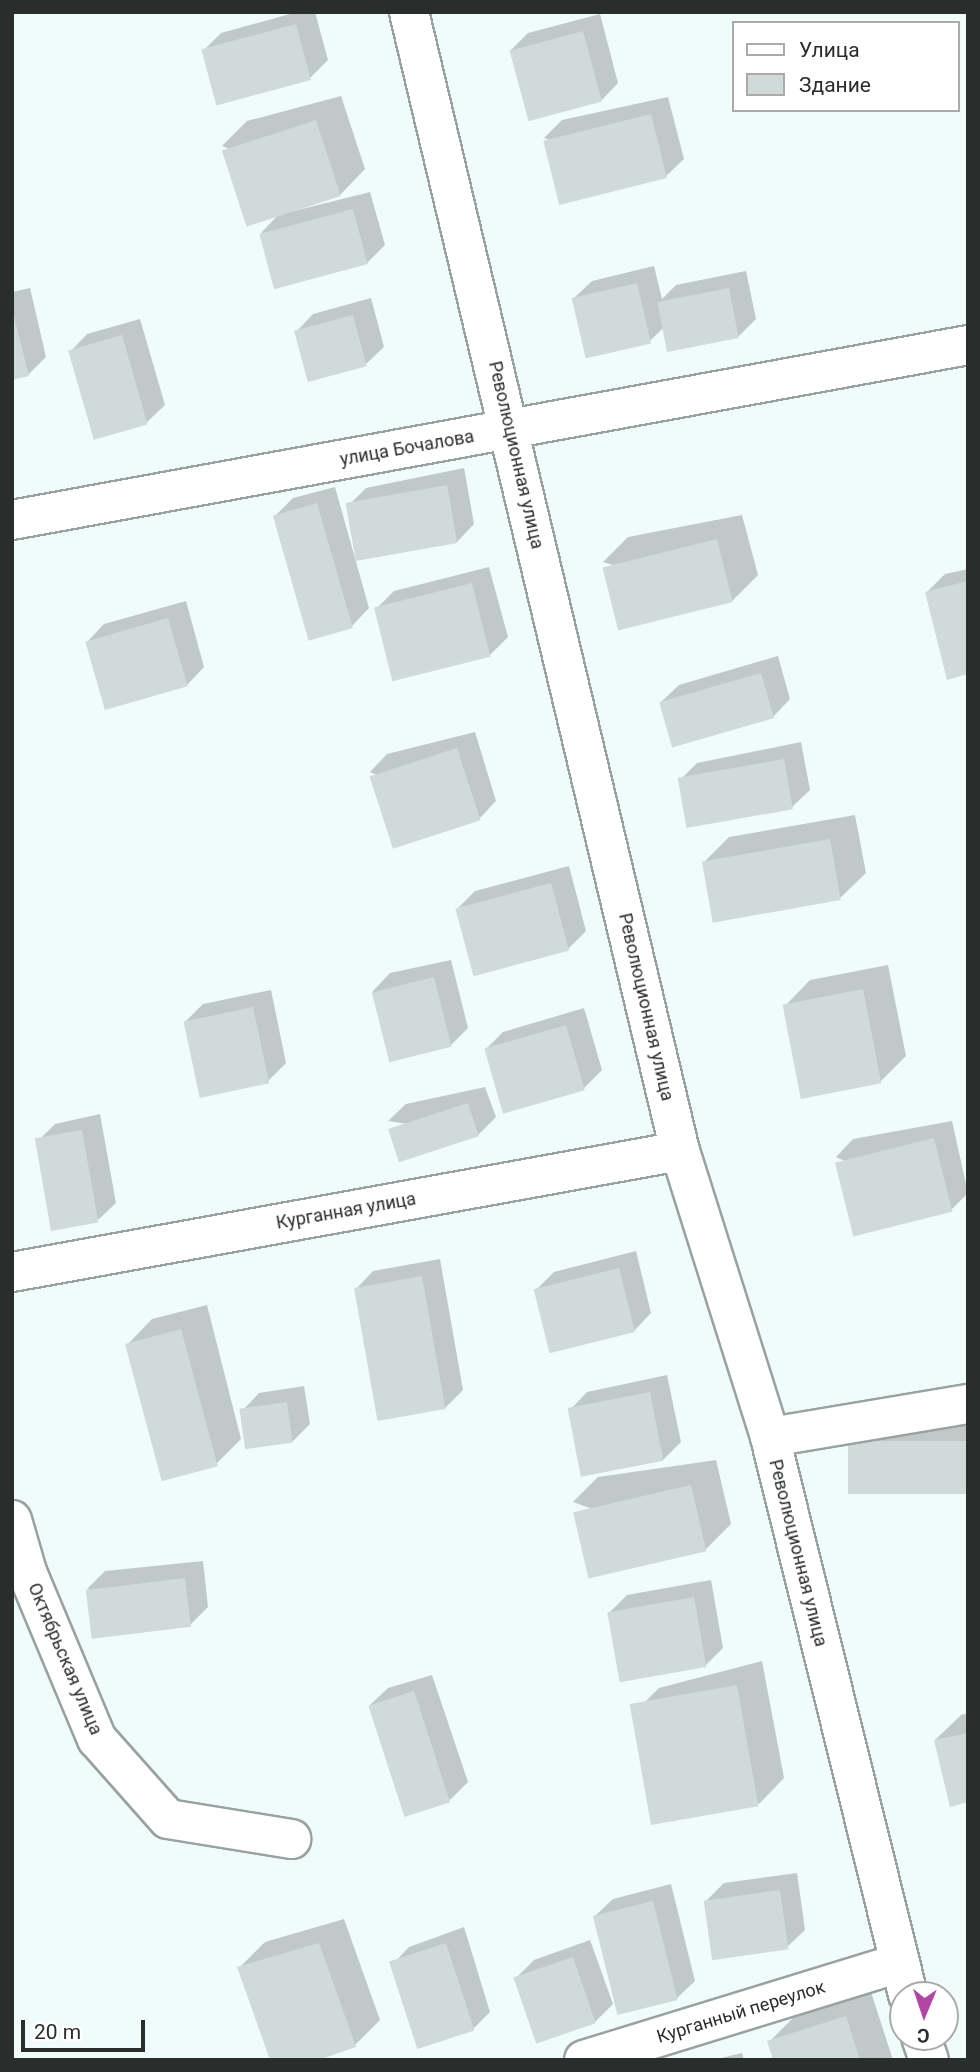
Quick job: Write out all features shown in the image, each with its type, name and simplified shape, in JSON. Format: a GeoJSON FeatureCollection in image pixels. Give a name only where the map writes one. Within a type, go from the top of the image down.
{"type":"FeatureCollection","features":[{"type":"Feature","properties":{"kind":"street","name":"Революционная улица"},"geometry":{"type":"LineString","coordinates":[[409,12],[680,1151],[770,1437],[902,1979]]}},
{"type":"Feature","properties":{"kind":"street","name":"улица Бочалова"},"geometry":{"type":"LineString","coordinates":[[12,520],[968,345]]}},
{"type":"Feature","properties":{"kind":"street","name":"Курганная улица"},"geometry":{"type":"LineString","coordinates":[[12,1272],[680,1151]]}},
{"type":"Feature","properties":{"kind":"street"},"geometry":{"type":"LineString","coordinates":[[770,1437],[968,1404]]}},
{"type":"Feature","properties":{"kind":"street","name":"Октябрьская улица"},"geometry":{"type":"LineString","coordinates":[[12,1520],[27,1572],[97,1739],[168,1819],[291,1839]]}},
{"type":"Feature","properties":{"kind":"street","name":"Курганный переулок"},"geometry":{"type":"LineString","coordinates":[[584,2060],[902,1979]]}},
{"type":"Feature","properties":{"kind":"building"},"geometry":{"type":"Polygon","coordinates":[[[296,24],[311,80],[216,105],[201,49],[296,24]]]}},
{"type":"Feature","properties":{"kind":"building"},"geometry":{"type":"Polygon","coordinates":[[[583,31],[602,102],[528,121],[510,51],[583,31]]]}},
{"type":"Feature","properties":{"kind":"building"},"geometry":{"type":"Polygon","coordinates":[[[651,114],[667,178],[559,205],[543,141],[651,114]]]}},
{"type":"Feature","properties":{"kind":"building"},"geometry":{"type":"Polygon","coordinates":[[[316,120],[341,196],[247,227],[222,151],[316,120]]]}},
{"type":"Feature","properties":{"kind":"building"},"geometry":{"type":"Polygon","coordinates":[[[353,209],[368,264],[274,289],[259,234],[353,209]]]}},
{"type":"Feature","properties":{"kind":"building"},"geometry":{"type":"Polygon","coordinates":[[[637,283],[651,343],[586,358],[572,298],[637,283]]]}},
{"type":"Feature","properties":{"kind":"building"},"geometry":{"type":"Polygon","coordinates":[[[729,288],[739,338],[667,352],[657,302],[729,288]]]}},
{"type":"Feature","properties":{"kind":"building"},"geometry":{"type":"Polygon","coordinates":[[[12,308],[29,376],[12,380],[12,308]]]}},
{"type":"Feature","properties":{"kind":"building"},"geometry":{"type":"Polygon","coordinates":[[[353,315],[367,366],[308,382],[294,331],[353,315]]]}},
{"type":"Feature","properties":{"kind":"building"},"geometry":{"type":"Polygon","coordinates":[[[122,335],[148,424],[94,440],[68,350],[122,335]]]}},
{"type":"Feature","properties":{"kind":"building"},"geometry":{"type":"Polygon","coordinates":[[[447,485],[457,543],[356,561],[346,503],[447,485]]]}},
{"type":"Feature","properties":{"kind":"building"},"geometry":{"type":"Polygon","coordinates":[[[317,503],[353,628],[309,641],[273,516],[317,503]]]}},
{"type":"Feature","properties":{"kind":"building"},"geometry":{"type":"Polygon","coordinates":[[[717,539],[733,602],[618,631],[603,568],[717,539]]]}},
{"type":"Feature","properties":{"kind":"building"},"geometry":{"type":"Polygon","coordinates":[[[968,581],[968,674],[947,680],[925,592],[968,581]]]}},
{"type":"Feature","properties":{"kind":"building"},"geometry":{"type":"Polygon","coordinates":[[[472,583],[490,657],[392,681],[374,607],[472,583]]]}},
{"type":"Feature","properties":{"kind":"building"},"geometry":{"type":"Polygon","coordinates":[[[168,618],[188,686],[105,710],[85,642],[168,618]]]}},
{"type":"Feature","properties":{"kind":"building"},"geometry":{"type":"Polygon","coordinates":[[[761,673],[774,718],[672,747],[659,702],[761,673]]]}},
{"type":"Feature","properties":{"kind":"building"},"geometry":{"type":"Polygon","coordinates":[[[457,748],[480,820],[393,849],[370,776],[457,748]]]}},
{"type":"Feature","properties":{"kind":"building"},"geometry":{"type":"Polygon","coordinates":[[[784,759],[793,809],[686,828],[678,778],[784,759]]]}},
{"type":"Feature","properties":{"kind":"building"},"geometry":{"type":"Polygon","coordinates":[[[830,839],[841,900],[713,923],[702,862],[830,839]]]}},
{"type":"Feature","properties":{"kind":"building"},"geometry":{"type":"Polygon","coordinates":[[[551,883],[569,951],[473,976],[455,909],[551,883]]]}},
{"type":"Feature","properties":{"kind":"building"},"geometry":{"type":"Polygon","coordinates":[[[434,977],[451,1047],[389,1062],[372,992],[434,977]]]}},
{"type":"Feature","properties":{"kind":"building"},"geometry":{"type":"Polygon","coordinates":[[[863,989],[881,1083],[801,1099],[783,1005],[863,989]]]}},
{"type":"Feature","properties":{"kind":"building"},"geometry":{"type":"Polygon","coordinates":[[[253,1007],[269,1083],[200,1098],[184,1022],[253,1007]]]}},
{"type":"Feature","properties":{"kind":"building"},"geometry":{"type":"Polygon","coordinates":[[[566,1025],[585,1090],[503,1114],[484,1048],[566,1025]]]}},
{"type":"Feature","properties":{"kind":"building"},"geometry":{"type":"Polygon","coordinates":[[[468,1103],[479,1136],[399,1162],[388,1129],[468,1103]]]}},
{"type":"Feature","properties":{"kind":"building"},"geometry":{"type":"Polygon","coordinates":[[[82,1130],[98,1223],[51,1231],[35,1138],[82,1130]]]}},
{"type":"Feature","properties":{"kind":"building"},"geometry":{"type":"Polygon","coordinates":[[[934,1138],[952,1212],[853,1236],[835,1163],[934,1138]]]}},
{"type":"Feature","properties":{"kind":"building"},"geometry":{"type":"Polygon","coordinates":[[[619,1268],[635,1332],[550,1353],[534,1289],[619,1268]]]}},
{"type":"Feature","properties":{"kind":"building"},"geometry":{"type":"Polygon","coordinates":[[[422,1276],[445,1409],[377,1421],[354,1288],[422,1276]]]}},
{"type":"Feature","properties":{"kind":"building"},"geometry":{"type":"Polygon","coordinates":[[[181,1329],[218,1466],[162,1481],[125,1344],[181,1329]]]}},
{"type":"Feature","properties":{"kind":"building"},"geometry":{"type":"Polygon","coordinates":[[[650,1392],[663,1461],[581,1477],[568,1408],[650,1392]]]}},
{"type":"Feature","properties":{"kind":"building"},"geometry":{"type":"Polygon","coordinates":[[[287,1402],[293,1443],[245,1449],[239,1409],[287,1402]]]}},
{"type":"Feature","properties":{"kind":"building"},"geometry":{"type":"Polygon","coordinates":[[[848,1441],[968,1441],[968,1494],[848,1494],[848,1441]]]}},
{"type":"Feature","properties":{"kind":"building"},"geometry":{"type":"Polygon","coordinates":[[[691,1485],[706,1551],[588,1578],[573,1512],[691,1485]]]}},
{"type":"Feature","properties":{"kind":"building"},"geometry":{"type":"Polygon","coordinates":[[[185,1578],[191,1627],[92,1639],[86,1590],[185,1578]]]}},
{"type":"Feature","properties":{"kind":"building"},"geometry":{"type":"Polygon","coordinates":[[[694,1597],[706,1667],[620,1682],[607,1612],[694,1597]]]}},
{"type":"Feature","properties":{"kind":"building"},"geometry":{"type":"Polygon","coordinates":[[[737,1685],[758,1806],[651,1825],[630,1704],[737,1685]]]}},
{"type":"Feature","properties":{"kind":"building"},"geometry":{"type":"Polygon","coordinates":[[[414,1691],[450,1802],[405,1817],[368,1706],[414,1691]]]}},
{"type":"Feature","properties":{"kind":"building"},"geometry":{"type":"Polygon","coordinates":[[[968,1733],[968,1802],[950,1807],[934,1740],[968,1733]]]}},
{"type":"Feature","properties":{"kind":"building"},"geometry":{"type":"Polygon","coordinates":[[[780,1890],[788,1949],[712,1960],[704,1901],[780,1890]]]}},
{"type":"Feature","properties":{"kind":"building"},"geometry":{"type":"Polygon","coordinates":[[[653,1901],[678,2000],[618,2015],[593,1916],[653,1901]]]}},
{"type":"Feature","properties":{"kind":"building"},"geometry":{"type":"Polygon","coordinates":[[[319,1943],[356,2047],[319,2060],[270,2060],[237,1967],[319,1943]]]}},
{"type":"Feature","properties":{"kind":"building"},"geometry":{"type":"Polygon","coordinates":[[[446,1943],[474,2030],[417,2049],[389,1962],[446,1943]]]}},
{"type":"Feature","properties":{"kind":"building"},"geometry":{"type":"Polygon","coordinates":[[[573,1957],[596,2023],[536,2044],[513,1978],[573,1957]]]}},
{"type":"Feature","properties":{"kind":"building"},"geometry":{"type":"Polygon","coordinates":[[[846,2016],[860,2060],[773,2060],[767,2041],[846,2016]]]}}]}
